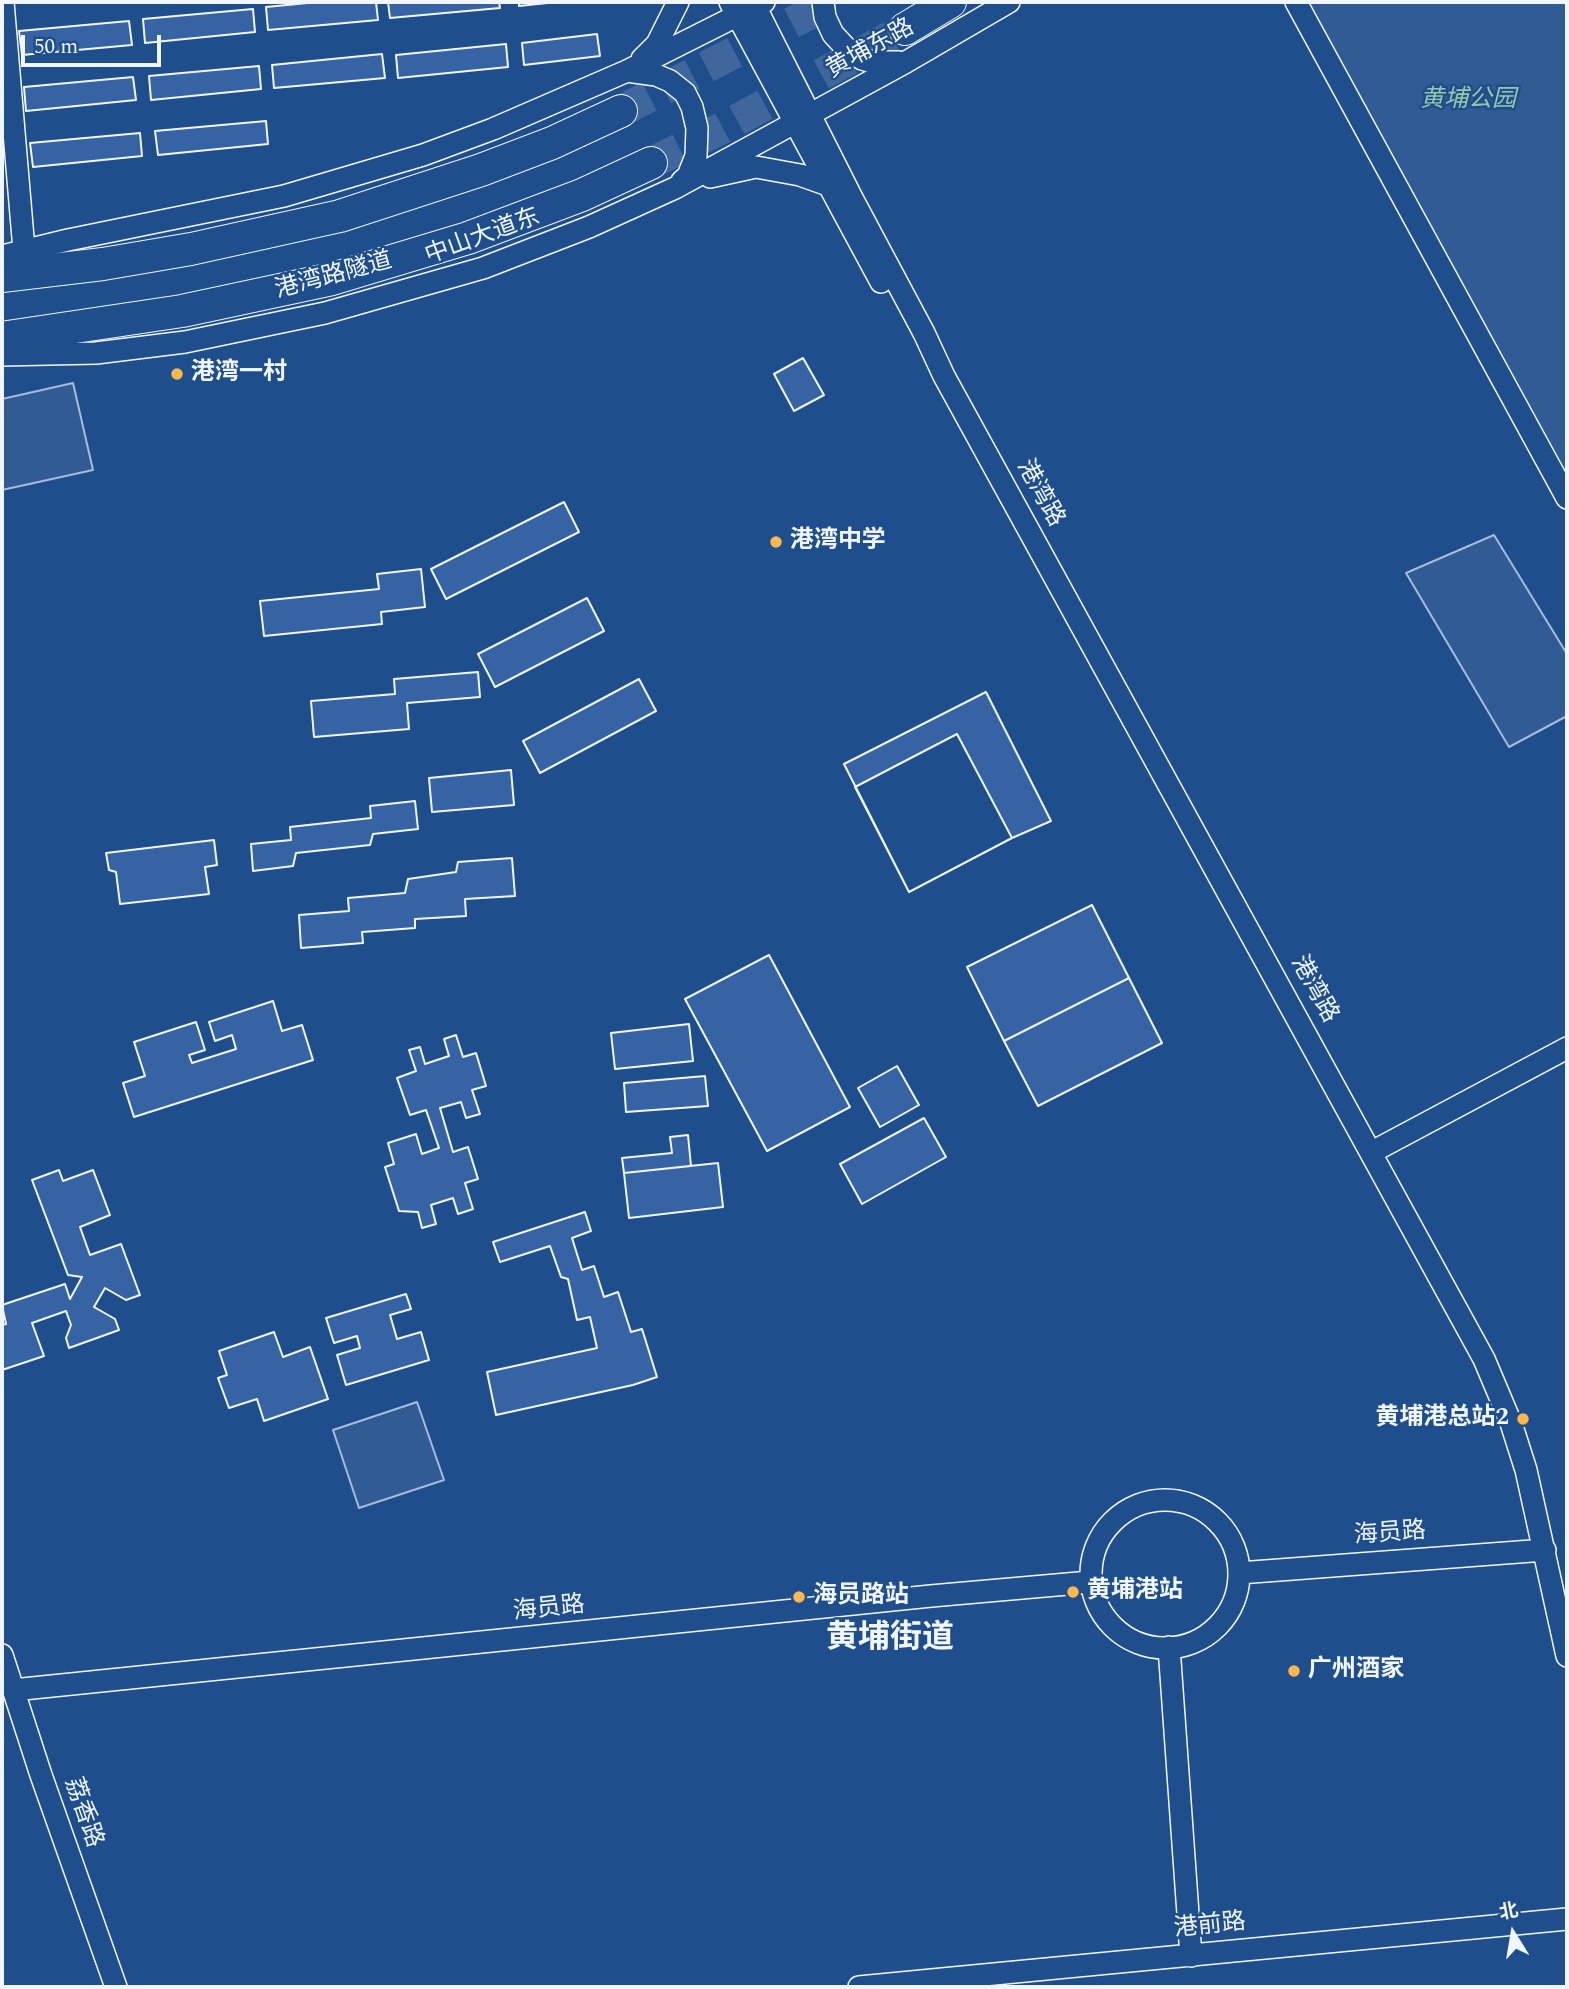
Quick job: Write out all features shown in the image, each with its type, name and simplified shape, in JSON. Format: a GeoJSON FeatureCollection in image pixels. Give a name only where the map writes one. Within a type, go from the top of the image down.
{"type":"FeatureCollection","features":[{"type":"Feature","properties":{"kind":"highway"},"geometry":{"type":"LineString","coordinates":[[905,29],[950,2]]}},
{"type":"Feature","properties":{"kind":"highway"},"geometry":{"type":"LineString","coordinates":[[2,276],[103,264],[191,249],[340,216],[481,170],[552,143],[621,111]]}},
{"type":"Feature","properties":{"kind":"highway","name":"港湾路隧道"},"geometry":{"type":"LineString","coordinates":[[2,338],[182,311],[332,279],[468,239],[582,195],[651,163]]}},
{"type":"Feature","properties":{"kind":"street"},"geometry":{"type":"LineString","coordinates":[[2,2],[24,250]]}},
{"type":"Feature","properties":{"kind":"street"},"geometry":{"type":"LineString","coordinates":[[627,71],[657,44],[678,2]]}},
{"type":"Feature","properties":{"kind":"street"},"geometry":{"type":"LineString","coordinates":[[823,2],[825,17],[833,34],[846,48],[862,59],[873,62],[906,62]]}},
{"type":"Feature","properties":{"kind":"street","name":"黄埔东路"},"geometry":{"type":"LineString","coordinates":[[801,117],[906,62],[1009,2]]}},
{"type":"Feature","properties":{"kind":"street"},"geometry":{"type":"LineString","coordinates":[[1296,2],[1567,498]]}},
{"type":"Feature","properties":{"kind":"street"},"geometry":{"type":"LineString","coordinates":[[2,256],[284,196],[423,155],[493,129],[627,71],[748,6]]}},
{"type":"Feature","properties":{"kind":"street","name":"港湾路"},"geometry":{"type":"LineString","coordinates":[[748,6],[801,117],[828,185],[912,334],[944,376]]}},
{"type":"Feature","properties":{"kind":"street"},"geometry":{"type":"LineString","coordinates":[[627,71],[656,75],[670,81],[685,93],[692,107],[697,128],[696,156],[688,176],[675,188]]}},
{"type":"Feature","properties":{"kind":"street","name":"港湾路"},"geometry":{"type":"LineString","coordinates":[[801,117],[924,333],[944,376],[1484,1359],[1511,1423],[1526,1470],[1545,1550],[1560,1587],[1567,1656]]}},
{"type":"Feature","properties":{"kind":"street","name":"中山大道东"},"geometry":{"type":"LineString","coordinates":[[2,355],[133,350],[325,313],[435,283],[483,268],[589,227],[675,188],[801,117]]}},
{"type":"Feature","properties":{"kind":"street"},"geometry":{"type":"LineString","coordinates":[[675,188],[720,173],[756,167],[800,175],[828,185]]}},
{"type":"Feature","properties":{"kind":"street"},"geometry":{"type":"LineString","coordinates":[[1372,1152],[1567,1048]]}},
{"type":"Feature","properties":{"kind":"street"},"geometry":{"type":"LineString","coordinates":[[1165,1499],[1189,1503],[1211,1515],[1228,1534],[1238,1556],[1239,1573],[1233,1605],[1219,1625],[1199,1640],[1169,1647],[1150,1647],[1127,1638],[1108,1623],[1095,1602],[1090,1582],[1093,1554],[1103,1532],[1120,1515],[1141,1503],[1165,1499]]}},
{"type":"Feature","properties":{"kind":"street","name":"海员路"},"geometry":{"type":"LineString","coordinates":[[1239,1573],[1545,1550]]}},
{"type":"Feature","properties":{"kind":"street","name":"海员路"},"geometry":{"type":"LineString","coordinates":[[13,1690],[1090,1582]]}},
{"type":"Feature","properties":{"kind":"street"},"geometry":{"type":"LineString","coordinates":[[1169,1647],[1191,1956]]}},
{"type":"Feature","properties":{"kind":"street","name":"荔香路"},"geometry":{"type":"LineString","coordinates":[[2,1655],[45,1788],[116,1987]]}},
{"type":"Feature","properties":{"kind":"street","name":"港前路"},"geometry":{"type":"LineString","coordinates":[[859,1987],[1567,1919]]}},
{"type":"Feature","properties":{"kind":"shaded area","name":"黄埔公园"},"geometry":{"type":"Polygon","coordinates":[[[1302,2],[1567,2],[1567,494],[1302,2]]]}},
{"type":"Feature","properties":{"kind":"shaded area"},"geometry":{"type":"Polygon","coordinates":[[[73,383],[93,470],[2,490],[2,399],[73,383]]]}},
{"type":"Feature","properties":{"kind":"shaded area"},"geometry":{"type":"Polygon","coordinates":[[[1494,535],[1567,654],[1567,716],[1509,747],[1406,573],[1494,535]]]}},
{"type":"Feature","properties":{"kind":"shaded area"},"geometry":{"type":"Polygon","coordinates":[[[417,1402],[444,1480],[359,1508],[333,1430],[417,1402]]]}},
{"type":"Feature","properties":{"kind":"building"},"geometry":{"type":"Polygon","coordinates":[[[318,2],[376,2],[378,20],[268,30],[266,7],[318,2]]]}},
{"type":"Feature","properties":{"kind":"building"},"geometry":{"type":"Polygon","coordinates":[[[388,2],[499,2],[500,8],[390,18],[388,2]]]}},
{"type":"Feature","properties":{"kind":"building"},"geometry":{"type":"Polygon","coordinates":[[[519,2],[557,2],[519,6],[519,2]]]}},
{"type":"Feature","properties":{"kind":"building"},"geometry":{"type":"Polygon","coordinates":[[[253,9],[255,32],[145,43],[143,19],[253,9]]]}},
{"type":"Feature","properties":{"kind":"building"},"geometry":{"type":"Polygon","coordinates":[[[129,21],[132,45],[22,55],[19,31],[129,21]]]}},
{"type":"Feature","properties":{"kind":"building"},"geometry":{"type":"Polygon","coordinates":[[[597,34],[600,56],[524,65],[522,43],[597,34]]]}},
{"type":"Feature","properties":{"kind":"building"},"geometry":{"type":"Polygon","coordinates":[[[506,44],[508,67],[398,78],[396,55],[506,44]]]}},
{"type":"Feature","properties":{"kind":"building"},"geometry":{"type":"Polygon","coordinates":[[[382,54],[385,78],[274,88],[272,65],[382,54]]]}},
{"type":"Feature","properties":{"kind":"building"},"geometry":{"type":"Polygon","coordinates":[[[259,66],[261,89],[151,100],[149,76],[259,66]]]}},
{"type":"Feature","properties":{"kind":"building"},"geometry":{"type":"Polygon","coordinates":[[[133,77],[136,100],[26,111],[24,87],[133,77]]]}},
{"type":"Feature","properties":{"kind":"building"},"geometry":{"type":"Polygon","coordinates":[[[266,121],[268,144],[158,155],[155,131],[266,121]]]}},
{"type":"Feature","properties":{"kind":"building"},"geometry":{"type":"Polygon","coordinates":[[[140,133],[142,156],[33,167],[30,143],[140,133]]]}},
{"type":"Feature","properties":{"kind":"building"},"geometry":{"type":"Polygon","coordinates":[[[803,358],[824,395],[794,411],[774,374],[803,358]]]}},
{"type":"Feature","properties":{"kind":"building"},"geometry":{"type":"Polygon","coordinates":[[[564,502],[579,532],[446,599],[431,569],[564,502]]]}},
{"type":"Feature","properties":{"kind":"building"},"geometry":{"type":"Polygon","coordinates":[[[421,569],[425,607],[381,612],[382,624],[264,636],[260,601],[379,589],[377,574],[421,569]]]}},
{"type":"Feature","properties":{"kind":"building"},"geometry":{"type":"Polygon","coordinates":[[[587,598],[604,631],[495,687],[478,654],[587,598]]]}},
{"type":"Feature","properties":{"kind":"building"},"geometry":{"type":"Polygon","coordinates":[[[478,672],[480,697],[407,703],[409,729],[314,737],[311,701],[395,694],[394,679],[478,672]]]}},
{"type":"Feature","properties":{"kind":"building"},"geometry":{"type":"Polygon","coordinates":[[[639,679],[656,711],[540,773],[523,741],[639,679]]]}},
{"type":"Feature","properties":{"kind":"building"},"geometry":{"type":"Polygon","coordinates":[[[986,692],[1051,821],[1012,838],[909,892],[844,764],[986,692]]]}},
{"type":"Feature","properties":{"kind":"building"},"geometry":{"type":"Polygon","coordinates":[[[957,734],[1012,838],[909,892],[855,787],[957,734]]]}},
{"type":"Feature","properties":{"kind":"building"},"geometry":{"type":"Polygon","coordinates":[[[511,770],[514,805],[432,812],[429,778],[511,770]]]}},
{"type":"Feature","properties":{"kind":"building"},"geometry":{"type":"Polygon","coordinates":[[[415,801],[418,829],[373,834],[370,845],[296,853],[293,866],[253,871],[251,844],[291,840],[290,827],[371,818],[370,806],[415,801]]]}},
{"type":"Feature","properties":{"kind":"building"},"geometry":{"type":"Polygon","coordinates":[[[214,840],[217,865],[205,867],[209,894],[120,904],[116,872],[109,870],[106,853],[214,840]]]}},
{"type":"Feature","properties":{"kind":"building"},"geometry":{"type":"Polygon","coordinates":[[[512,858],[515,896],[465,899],[466,916],[415,919],[415,928],[362,932],[363,943],[301,948],[299,915],[349,911],[348,898],[405,893],[408,879],[456,872],[458,862],[512,858]]]}},
{"type":"Feature","properties":{"kind":"building"},"geometry":{"type":"Polygon","coordinates":[[[1092,905],[1129,978],[1004,1041],[967,967],[1092,905]]]}},
{"type":"Feature","properties":{"kind":"building"},"geometry":{"type":"Polygon","coordinates":[[[769,955],[850,1107],[767,1151],[685,999],[769,955]]]}},
{"type":"Feature","properties":{"kind":"building"},"geometry":{"type":"Polygon","coordinates":[[[1129,978],[1162,1043],[1038,1106],[1004,1041],[1129,978]]]}},
{"type":"Feature","properties":{"kind":"building"},"geometry":{"type":"Polygon","coordinates":[[[273,1001],[282,1031],[302,1025],[313,1060],[134,1117],[123,1083],[145,1076],[134,1042],[196,1022],[205,1050],[189,1055],[192,1063],[236,1049],[232,1035],[215,1041],[209,1022],[273,1001]]]}},
{"type":"Feature","properties":{"kind":"building"},"geometry":{"type":"Polygon","coordinates":[[[689,1024],[693,1061],[615,1069],[611,1033],[689,1024]]]}},
{"type":"Feature","properties":{"kind":"building"},"geometry":{"type":"Polygon","coordinates":[[[456,1035],[463,1057],[476,1053],[486,1086],[472,1090],[480,1114],[466,1118],[461,1102],[440,1108],[453,1152],[468,1147],[478,1179],[465,1183],[473,1209],[458,1214],[453,1198],[431,1205],[436,1224],[422,1228],[418,1212],[399,1211],[385,1167],[394,1164],[388,1143],[416,1134],[422,1154],[439,1148],[426,1110],[410,1115],[397,1078],[416,1071],[409,1050],[420,1047],[425,1064],[449,1056],[444,1039],[456,1035]]]}},
{"type":"Feature","properties":{"kind":"building"},"geometry":{"type":"Polygon","coordinates":[[[897,1066],[919,1105],[880,1127],[858,1088],[897,1066]]]}},
{"type":"Feature","properties":{"kind":"building"},"geometry":{"type":"Polygon","coordinates":[[[705,1076],[708,1106],[626,1112],[624,1083],[705,1076]]]}},
{"type":"Feature","properties":{"kind":"building"},"geometry":{"type":"Polygon","coordinates":[[[924,1118],[946,1157],[862,1204],[840,1164],[924,1118]]]}},
{"type":"Feature","properties":{"kind":"building"},"geometry":{"type":"Polygon","coordinates":[[[688,1135],[691,1166],[624,1173],[622,1158],[672,1153],[670,1137],[688,1135]]]}},
{"type":"Feature","properties":{"kind":"building"},"geometry":{"type":"Polygon","coordinates":[[[718,1163],[723,1207],[629,1218],[624,1173],[718,1163]]]}},
{"type":"Feature","properties":{"kind":"building"},"geometry":{"type":"Polygon","coordinates":[[[59,1170],[63,1181],[93,1170],[110,1215],[80,1227],[90,1255],[121,1244],[140,1295],[126,1300],[105,1288],[94,1307],[115,1319],[119,1330],[69,1348],[66,1338],[71,1325],[66,1311],[32,1323],[44,1356],[2,1370],[2,1325],[6,1324],[2,1305],[65,1284],[70,1299],[82,1277],[68,1275],[32,1180],[59,1170]]]}},
{"type":"Feature","properties":{"kind":"building"},"geometry":{"type":"Polygon","coordinates":[[[585,1212],[591,1231],[572,1238],[582,1270],[594,1266],[604,1297],[618,1292],[631,1332],[642,1329],[657,1377],[633,1385],[496,1415],[487,1372],[597,1348],[590,1317],[577,1320],[568,1279],[561,1277],[550,1246],[500,1262],[493,1242],[585,1212]]]}},
{"type":"Feature","properties":{"kind":"building"},"geometry":{"type":"Polygon","coordinates":[[[406,1294],[411,1309],[390,1315],[397,1339],[421,1332],[429,1360],[346,1385],[337,1355],[360,1348],[357,1336],[334,1343],[326,1318],[406,1294]]]}},
{"type":"Feature","properties":{"kind":"building"},"geometry":{"type":"Polygon","coordinates":[[[274,1332],[283,1357],[310,1347],[328,1399],[264,1421],[257,1399],[229,1408],[218,1378],[227,1375],[219,1351],[274,1332]]]}},
{"type":"Feature","properties":{"kind":"tunnel"},"geometry":{"type":"LineString","coordinates":[[621,111],[832,2]]}},
{"type":"Feature","properties":{"kind":"tunnel"},"geometry":{"type":"LineString","coordinates":[[651,163],[722,128],[905,29]]}},
{"type":"Feature","properties":{"kind":"place","name":"港湾一村"},"geometry":{"type":"Point","coordinates":[177,374]}},
{"type":"Feature","properties":{"kind":"place","name":"港湾中学"},"geometry":{"type":"Point","coordinates":[776,542]}},
{"type":"Feature","properties":{"kind":"place","name":"黄埔港总站2"},"geometry":{"type":"Point","coordinates":[1523,1419]}},
{"type":"Feature","properties":{"kind":"place","name":"黄埔港站"},"geometry":{"type":"Point","coordinates":[1073,1592]}},
{"type":"Feature","properties":{"kind":"place","name":"海员路站"},"geometry":{"type":"Point","coordinates":[799,1597]}},
{"type":"Feature","properties":{"kind":"place","name":"广州酒家"},"geometry":{"type":"Point","coordinates":[1294,1671]}},
{"type":"Feature","properties":{"kind":"district","name":"黄埔街道"},"geometry":{"type":"Point","coordinates":[890,1641]}}]}
